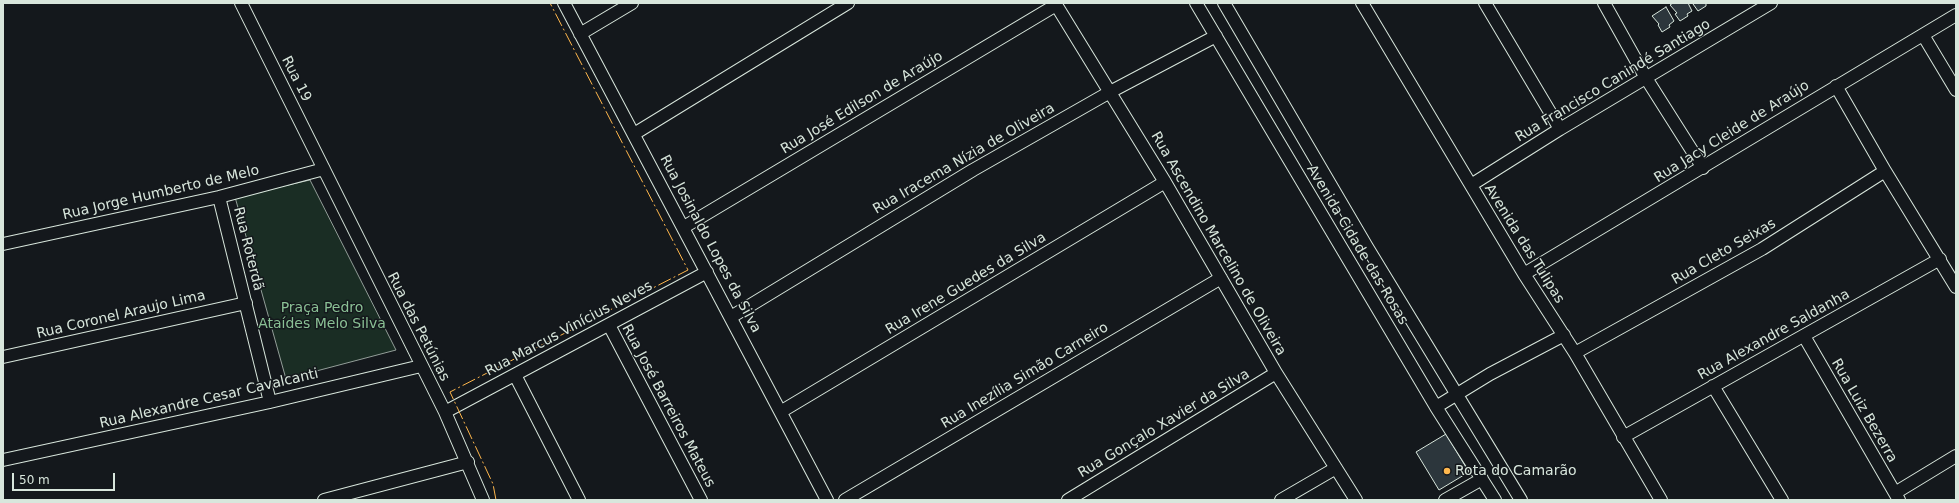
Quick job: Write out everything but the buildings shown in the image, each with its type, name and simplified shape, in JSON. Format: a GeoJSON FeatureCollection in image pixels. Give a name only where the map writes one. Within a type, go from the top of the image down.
{"type":"FeatureCollection","features":[{"type":"Feature","properties":{"kind":"street","name":"Rua 19"},"geometry":{"type":"LineString","coordinates":[[241,3],[324,169]]}},
{"type":"Feature","properties":{"kind":"street","name":"Rua Josinaldo Lopes da Silva"},"geometry":{"type":"LineString","coordinates":[[564,3],[828,500]]}},
{"type":"Feature","properties":{"kind":"street"},"geometry":{"type":"LineString","coordinates":[[580,34],[632,3]]}},
{"type":"Feature","properties":{"kind":"street"},"geometry":{"type":"LineString","coordinates":[[634,134],[848,3]]}},
{"type":"Feature","properties":{"kind":"street","name":"Avenida Cidade das Rosas"},"geometry":{"type":"LineString","coordinates":[[1196,3],[1436,407],[1495,500]]}},
{"type":"Feature","properties":{"kind":"street","name":"Avenida Cidade das Rosas"},"geometry":{"type":"LineString","coordinates":[[1224,3],[1367,247],[1521,500]]}},
{"type":"Feature","properties":{"kind":"street","name":"Avenida das Tulipas"},"geometry":{"type":"LineString","coordinates":[[1362,3],[1524,274],[1575,353],[1661,500]]}},
{"type":"Feature","properties":{"kind":"street"},"geometry":{"type":"LineString","coordinates":[[1486,3],[1560,129]]}},
{"type":"Feature","properties":{"kind":"street"},"geometry":{"type":"LineString","coordinates":[[1604,3],[1646,78],[1703,168]]}},
{"type":"Feature","properties":{"kind":"street","name":"Rua Francisco Canindé Santiago"},"geometry":{"type":"LineString","coordinates":[[1471,185],[1560,129],[1771,3]]}},
{"type":"Feature","properties":{"kind":"street","name":"Rua Ascendino Marcelino de Oliveira"},"geometry":{"type":"LineString","coordinates":[[1055,4],[1165,182],[1276,373],[1356,500]]}},
{"type":"Feature","properties":{"kind":"street","name":"Rua José Edilson de Araújo"},"geometry":{"type":"LineString","coordinates":[[684,227],[1055,4]]}},
{"type":"Feature","properties":{"kind":"street","name":"Rua Jacy Cleide de Araújo"},"geometry":{"type":"LineString","coordinates":[[1524,274],[1956,15]]}},
{"type":"Feature","properties":{"kind":"street"},"geometry":{"type":"LineString","coordinates":[[1923,35],[1956,90]]}},
{"type":"Feature","properties":{"kind":"street","name":"Rua Iracema Nízia de Oliveira"},"geometry":{"type":"LineString","coordinates":[[731,317],[870,231],[1110,92],[1216,36]]}},
{"type":"Feature","properties":{"kind":"street"},"geometry":{"type":"LineString","coordinates":[[1836,86],[1885,171],[1956,287]]}},
{"type":"Feature","properties":{"kind":"street","name":"Rua Jorge Humberto de Melo"},"geometry":{"type":"LineString","coordinates":[[3,244],[219,196],[324,169]]}},
{"type":"Feature","properties":{"kind":"street","name":"Rua das Petúnias"},"geometry":{"type":"LineString","coordinates":[[324,169],[445,412],[468,462],[483,500]]}},
{"type":"Feature","properties":{"kind":"street","name":"Rua Cleto Seixas"},"geometry":{"type":"LineString","coordinates":[[1575,353],[1762,249],[1885,171]]}},
{"type":"Feature","properties":{"kind":"street","name":"Rua Irene Guedes da Silva"},"geometry":{"type":"LineString","coordinates":[[782,411],[1165,182]]}},
{"type":"Feature","properties":{"kind":"street","name":"Rua Roterdã"},"geometry":{"type":"LineString","coordinates":[[219,196],[270,402]]}},
{"type":"Feature","properties":{"kind":"street","name":"Rua Alexandre Saldanha"},"geometry":{"type":"LineString","coordinates":[[1623,437],[1940,259]]}},
{"type":"Feature","properties":{"kind":"street","name":"Rua Marcus Vinícius Neves"},"geometry":{"type":"LineString","coordinates":[[445,412],[609,326],[707,272]]}},
{"type":"Feature","properties":{"kind":"street","name":"Rua Inezília Simão Carneiro"},"geometry":{"type":"LineString","coordinates":[[845,500],[1221,278]]}},
{"type":"Feature","properties":{"kind":"street","name":"Rua Coronel Araujo Lima"},"geometry":{"type":"LineString","coordinates":[[3,357],[246,303]]}},
{"type":"Feature","properties":{"kind":"street","name":"Rua José Barreiros Mateus"},"geometry":{"type":"LineString","coordinates":[[609,326],[701,500]]}},
{"type":"Feature","properties":{"kind":"street"},"geometry":{"type":"LineString","coordinates":[[1436,407],[1564,335]]}},
{"type":"Feature","properties":{"kind":"street","name":"Rua Luiz Bezerra"},"geometry":{"type":"LineString","coordinates":[[1804,336],[1897,496]]}},
{"type":"Feature","properties":{"kind":"street","name":"Rua Alexandre Cesar Cavalcanti"},"geometry":{"type":"LineString","coordinates":[[3,460],[270,402],[421,366]]}},
{"type":"Feature","properties":{"kind":"street","name":"Rua Gonçalo Xavier da Silva"},"geometry":{"type":"LineString","coordinates":[[1068,500],[1276,373]]}},
{"type":"Feature","properties":{"kind":"street"},"geometry":{"type":"LineString","coordinates":[[515,375],[579,500]]}},
{"type":"Feature","properties":{"kind":"street"},"geometry":{"type":"LineString","coordinates":[[1713,386],[1782,500]]}},
{"type":"Feature","properties":{"kind":"street"},"geometry":{"type":"LineString","coordinates":[[1897,496],[1956,456]]}},
{"type":"Feature","properties":{"kind":"street"},"geometry":{"type":"LineString","coordinates":[[324,500],[468,462]]}},
{"type":"Feature","properties":{"kind":"street"},"geometry":{"type":"LineString","coordinates":[[1281,500],[1336,468]]}},
{"type":"Feature","properties":{"kind":"street"},"geometry":{"type":"LineString","coordinates":[[1445,500],[1482,479]]}},
{"type":"Feature","properties":{"kind":"green space","name":"Praça Pedro Ataídes Melo Silva"},"geometry":{"type":"Polygon","coordinates":[[[310,180],[396,350],[286,379],[235,197],[310,180]]]}},
{"type":"Feature","properties":{"kind":"power"},"geometry":{"type":"LineString","coordinates":[[496,500],[493,484],[450,392],[688,270],[550,3]]}},
{"type":"Feature","properties":{"kind":"place","name":"Rota do Camarão"},"geometry":{"type":"Point","coordinates":[1447,471]}}]}
